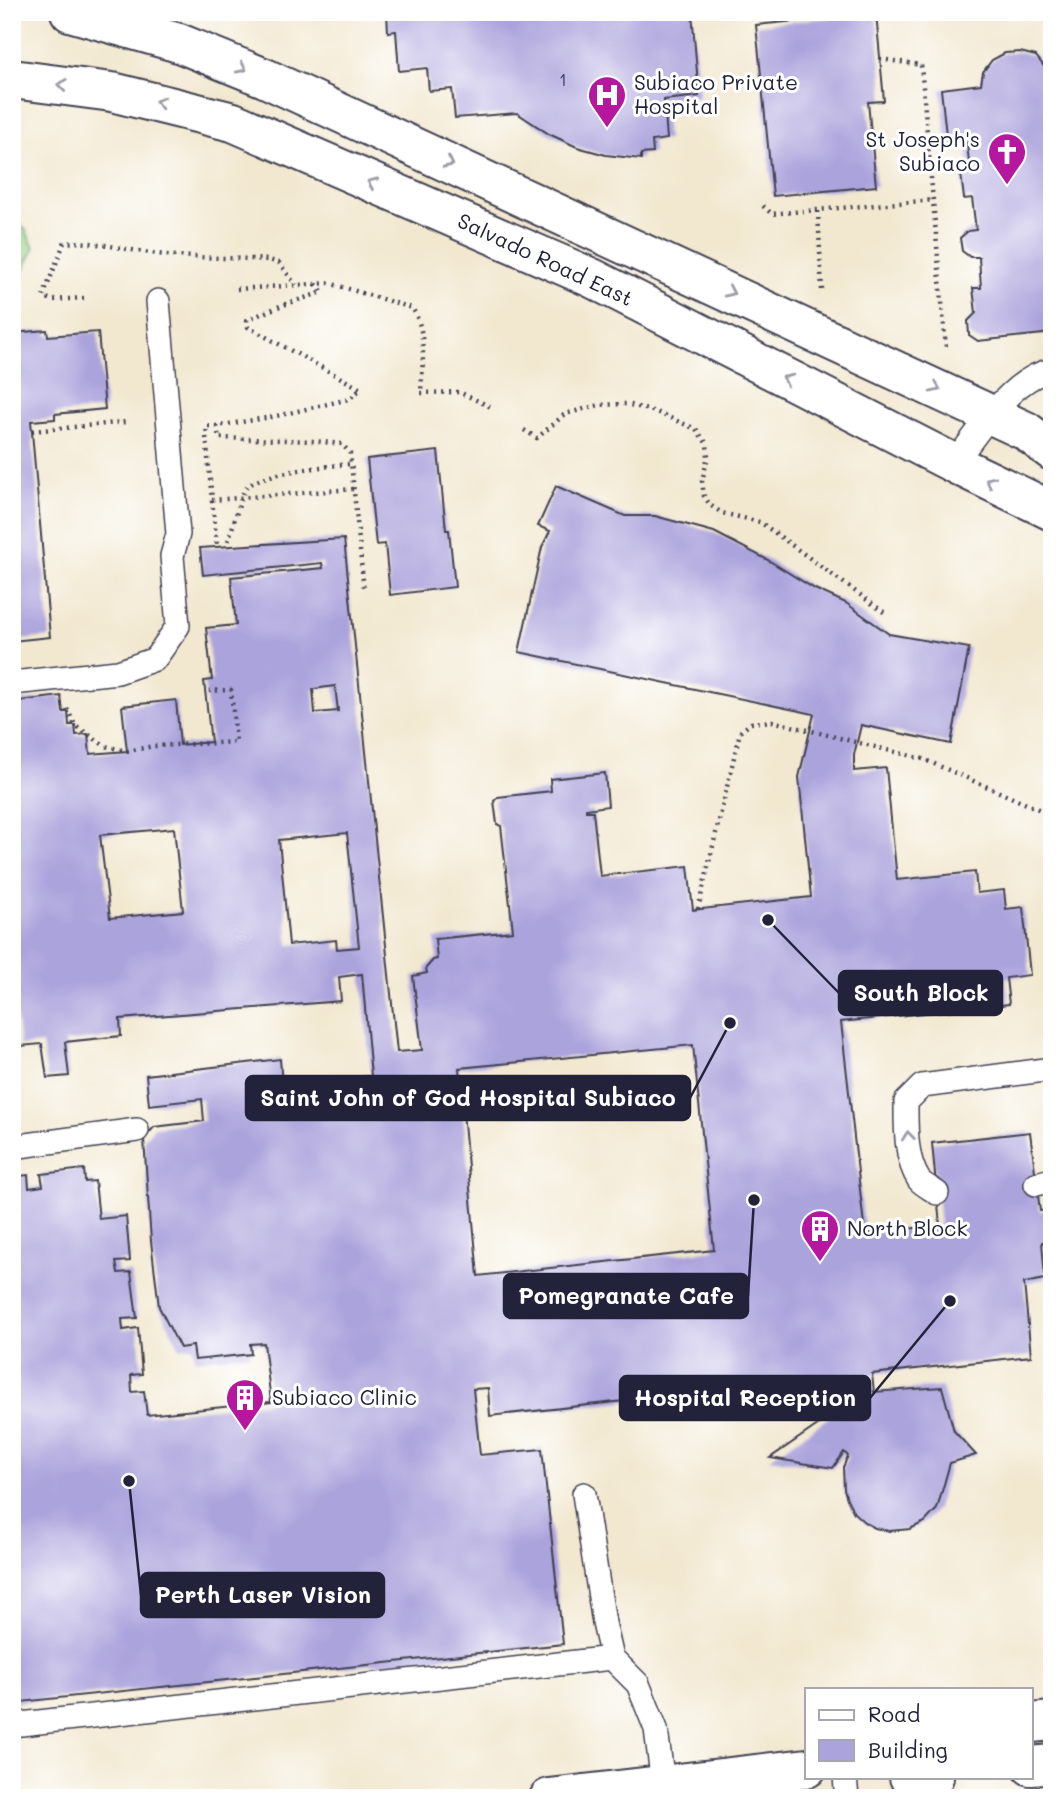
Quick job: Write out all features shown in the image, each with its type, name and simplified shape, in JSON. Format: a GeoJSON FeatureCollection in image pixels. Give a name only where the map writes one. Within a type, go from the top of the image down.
{"type":"FeatureCollection","features":[{"type":"Feature","properties":{"kind":"main road"},"geometry":{"type":"LineString","coordinates":[[70,12],[179,43],[233,64],[1026,430],[1052,451]]}},
{"type":"Feature","properties":{"kind":"main road","name":"Salvado Road East"},"geometry":{"type":"LineString","coordinates":[[12,79],[112,92],[233,122],[592,278],[954,464],[1052,511]]}},
{"type":"Feature","properties":{"kind":"main road"},"geometry":{"type":"LineString","coordinates":[[1032,1723],[1052,1721]]}},
{"type":"Feature","properties":{"kind":"main road"},"geometry":{"type":"LineString","coordinates":[[1032,1766],[1052,1764]]}},
{"type":"Feature","properties":{"kind":"main road"},"geometry":{"type":"LineString","coordinates":[[549,1798],[805,1768]]}},
{"type":"Feature","properties":{"kind":"lane"},"geometry":{"type":"LineString","coordinates":[[12,683],[118,673],[155,659],[178,626],[172,556],[178,534],[158,301]]}},
{"type":"Feature","properties":{"kind":"lane"},"geometry":{"type":"LineString","coordinates":[[954,464],[991,414],[1034,375],[1052,370]]}},
{"type":"Feature","properties":{"kind":"lane"},"geometry":{"type":"LineString","coordinates":[[937,1193],[920,1181],[911,1159],[906,1136],[906,1102],[922,1086],[1052,1069]]}},
{"type":"Feature","properties":{"kind":"lane"},"geometry":{"type":"LineString","coordinates":[[12,1147],[137,1130]]}},
{"type":"Feature","properties":{"kind":"lane"},"geometry":{"type":"LineString","coordinates":[[584,1494],[612,1658],[638,1684],[656,1729],[663,1784]]}},
{"type":"Feature","properties":{"kind":"lane"},"geometry":{"type":"LineString","coordinates":[[12,1725],[612,1658]]}},
{"type":"Feature","properties":{"kind":"lane"},"geometry":{"type":"LineString","coordinates":[[845,1778],[847,1798]]}},
{"type":"Feature","properties":{"kind":"path"},"geometry":{"type":"LineString","coordinates":[[880,59],[921,65],[947,357]]}},
{"type":"Feature","properties":{"kind":"path"},"geometry":{"type":"LineString","coordinates":[[763,206],[772,214],[934,200]]}},
{"type":"Feature","properties":{"kind":"path"},"geometry":{"type":"LineString","coordinates":[[818,211],[823,299]]}},
{"type":"Feature","properties":{"kind":"path"},"geometry":{"type":"LineString","coordinates":[[84,299],[53,300],[43,296],[64,243],[82,241],[146,253],[198,258],[270,260],[279,263],[296,285]]}},
{"type":"Feature","properties":{"kind":"path"},"geometry":{"type":"LineString","coordinates":[[237,289],[329,283],[412,308],[419,319],[421,333],[421,394],[459,392],[491,407]]}},
{"type":"Feature","properties":{"kind":"path"},"geometry":{"type":"LineString","coordinates":[[217,546],[207,426],[272,417],[349,399],[361,390],[248,327],[247,320],[260,313],[323,292],[316,284]]}},
{"type":"Feature","properties":{"kind":"path"},"geometry":{"type":"LineString","coordinates":[[524,430],[537,438],[565,414],[599,405],[627,404],[656,412],[696,429],[707,444],[708,456],[702,481],[704,496],[710,505],[722,513],[760,522],[885,613]]}},
{"type":"Feature","properties":{"kind":"path"},"geometry":{"type":"LineString","coordinates":[[32,431],[126,422]]}},
{"type":"Feature","properties":{"kind":"path"},"geometry":{"type":"LineString","coordinates":[[217,426],[219,438],[342,444],[350,453],[364,590]]}},
{"type":"Feature","properties":{"kind":"path"},"geometry":{"type":"LineString","coordinates":[[228,541],[243,491],[251,483],[297,470],[351,464]]}},
{"type":"Feature","properties":{"kind":"path"},"geometry":{"type":"LineString","coordinates":[[212,500],[353,489]]}},
{"type":"Feature","properties":{"kind":"path"},"geometry":{"type":"LineString","coordinates":[[65,704],[75,725],[105,746],[127,751],[154,746],[236,742],[231,690],[205,691]]}},
{"type":"Feature","properties":{"kind":"path"},"geometry":{"type":"LineString","coordinates":[[698,909],[740,732],[751,723],[772,721],[923,759],[1052,815]]}},
{"type":"Feature","properties":{"kind":"green space"},"geometry":{"type":"Polygon","coordinates":[[[12,216],[25,229],[34,248],[23,271],[12,284],[12,216]]]}},
{"type":"Feature","properties":{"kind":"building"},"geometry":{"type":"Polygon","coordinates":[[[387,12],[692,12],[699,96],[664,100],[667,139],[652,141],[653,153],[641,154],[641,159],[606,155],[577,147],[549,134],[517,113],[455,118],[452,89],[429,91],[427,68],[399,71],[396,31],[388,32],[387,12]]]}},
{"type":"Feature","properties":{"kind":"building"},"geometry":{"type":"Polygon","coordinates":[[[876,13],[884,101],[868,102],[876,186],[773,196],[756,25],[876,13]]]}},
{"type":"Feature","properties":{"kind":"building","name":"St Joseph's Subiaco"},"geometry":{"type":"Polygon","coordinates":[[[1020,52],[1036,56],[1052,77],[1052,333],[978,341],[969,335],[968,321],[976,313],[973,288],[981,288],[979,257],[970,257],[962,251],[960,238],[968,231],[976,230],[972,198],[964,199],[961,174],[970,173],[967,143],[947,144],[941,89],[981,84],[983,72],[992,60],[1005,53],[1020,52]]]}},
{"type":"Feature","properties":{"kind":"building"},"geometry":{"type":"Polygon","coordinates":[[[47,330],[48,336],[98,332],[105,409],[55,414],[55,419],[31,421],[50,637],[12,641],[12,333],[47,330]]]}},
{"type":"Feature","properties":{"kind":"building"},"geometry":{"type":"Polygon","coordinates":[[[438,451],[455,587],[390,595],[385,544],[376,545],[367,459],[438,451]]]}},
{"type":"Feature","properties":{"kind":"building"},"geometry":{"type":"Polygon","coordinates":[[[556,486],[625,516],[655,516],[714,532],[768,560],[815,589],[846,603],[889,634],[969,648],[951,744],[861,725],[854,755],[854,771],[886,768],[897,880],[975,872],[977,893],[1004,890],[1006,909],[1023,907],[1030,975],[1006,978],[1009,1004],[841,1022],[865,1234],[940,1225],[932,1143],[1030,1132],[1040,1211],[1052,1210],[1052,1241],[1042,1242],[1045,1279],[1024,1283],[1031,1356],[872,1374],[874,1392],[942,1387],[954,1431],[976,1455],[950,1463],[937,1509],[925,1522],[910,1529],[889,1531],[875,1528],[854,1513],[844,1489],[843,1467],[848,1456],[844,1452],[833,1468],[770,1458],[841,1409],[829,1379],[803,1382],[786,1405],[715,1413],[713,1391],[490,1416],[488,1388],[473,1389],[480,1455],[542,1449],[563,1644],[12,1703],[12,1177],[28,1175],[29,1188],[43,1186],[41,1174],[84,1169],[85,1182],[95,1181],[99,1219],[126,1216],[130,1261],[116,1262],[118,1273],[131,1272],[137,1318],[122,1319],[123,1330],[138,1328],[142,1374],[131,1375],[132,1392],[144,1391],[147,1415],[271,1402],[264,1343],[250,1344],[251,1354],[195,1360],[193,1346],[180,1348],[159,1307],[144,1139],[154,1127],[204,1121],[202,1099],[149,1105],[146,1075],[280,1059],[282,1086],[371,1076],[362,974],[339,977],[341,1001],[120,1019],[121,1036],[65,1042],[69,1076],[47,1078],[42,1044],[20,1046],[16,1011],[12,1011],[12,702],[61,696],[63,712],[68,712],[69,725],[75,725],[76,735],[88,734],[90,754],[127,751],[122,706],[176,700],[180,745],[211,742],[204,681],[212,680],[206,628],[236,625],[231,577],[323,568],[322,563],[203,575],[200,548],[344,539],[397,1052],[422,1050],[413,976],[427,973],[426,968],[437,959],[435,939],[513,931],[501,826],[497,824],[494,801],[498,797],[551,791],[550,779],[605,773],[608,806],[586,809],[593,811],[600,876],[688,866],[693,910],[811,897],[799,777],[814,714],[519,652],[542,547],[550,531],[538,526],[556,486]],[[335,686],[313,689],[315,713],[338,711],[335,686]],[[174,828],[100,835],[110,918],[183,911],[174,828]],[[347,833],[279,840],[289,945],[336,940],[337,949],[359,947],[347,833]],[[693,1045],[459,1068],[478,1276],[714,1250],[693,1045]]]}},
{"type":"Feature","properties":{"kind":"place","name":"Subiaco Private Hospital"},"geometry":{"type":"Point","coordinates":[607,129]}},
{"type":"Feature","properties":{"kind":"place","name":"St Joseph's Subiaco"},"geometry":{"type":"Point","coordinates":[1007,186]}},
{"type":"Feature","properties":{"kind":"place","name":"South Block"},"geometry":{"type":"Point","coordinates":[768,920]}},
{"type":"Feature","properties":{"kind":"place","name":"Saint John of God Hospital Subiaco"},"geometry":{"type":"Point","coordinates":[730,1023]}},
{"type":"Feature","properties":{"kind":"place","name":"Pomegranate Cafe"},"geometry":{"type":"Point","coordinates":[754,1200]}},
{"type":"Feature","properties":{"kind":"place","name":"North Block"},"geometry":{"type":"Point","coordinates":[820,1263]}},
{"type":"Feature","properties":{"kind":"place","name":"Hospital Reception"},"geometry":{"type":"Point","coordinates":[950,1301]}},
{"type":"Feature","properties":{"kind":"place","name":"Subiaco Clinic"},"geometry":{"type":"Point","coordinates":[245,1432]}},
{"type":"Feature","properties":{"kind":"place","name":"Perth Laser Vision"},"geometry":{"type":"Point","coordinates":[129,1481]}}]}
